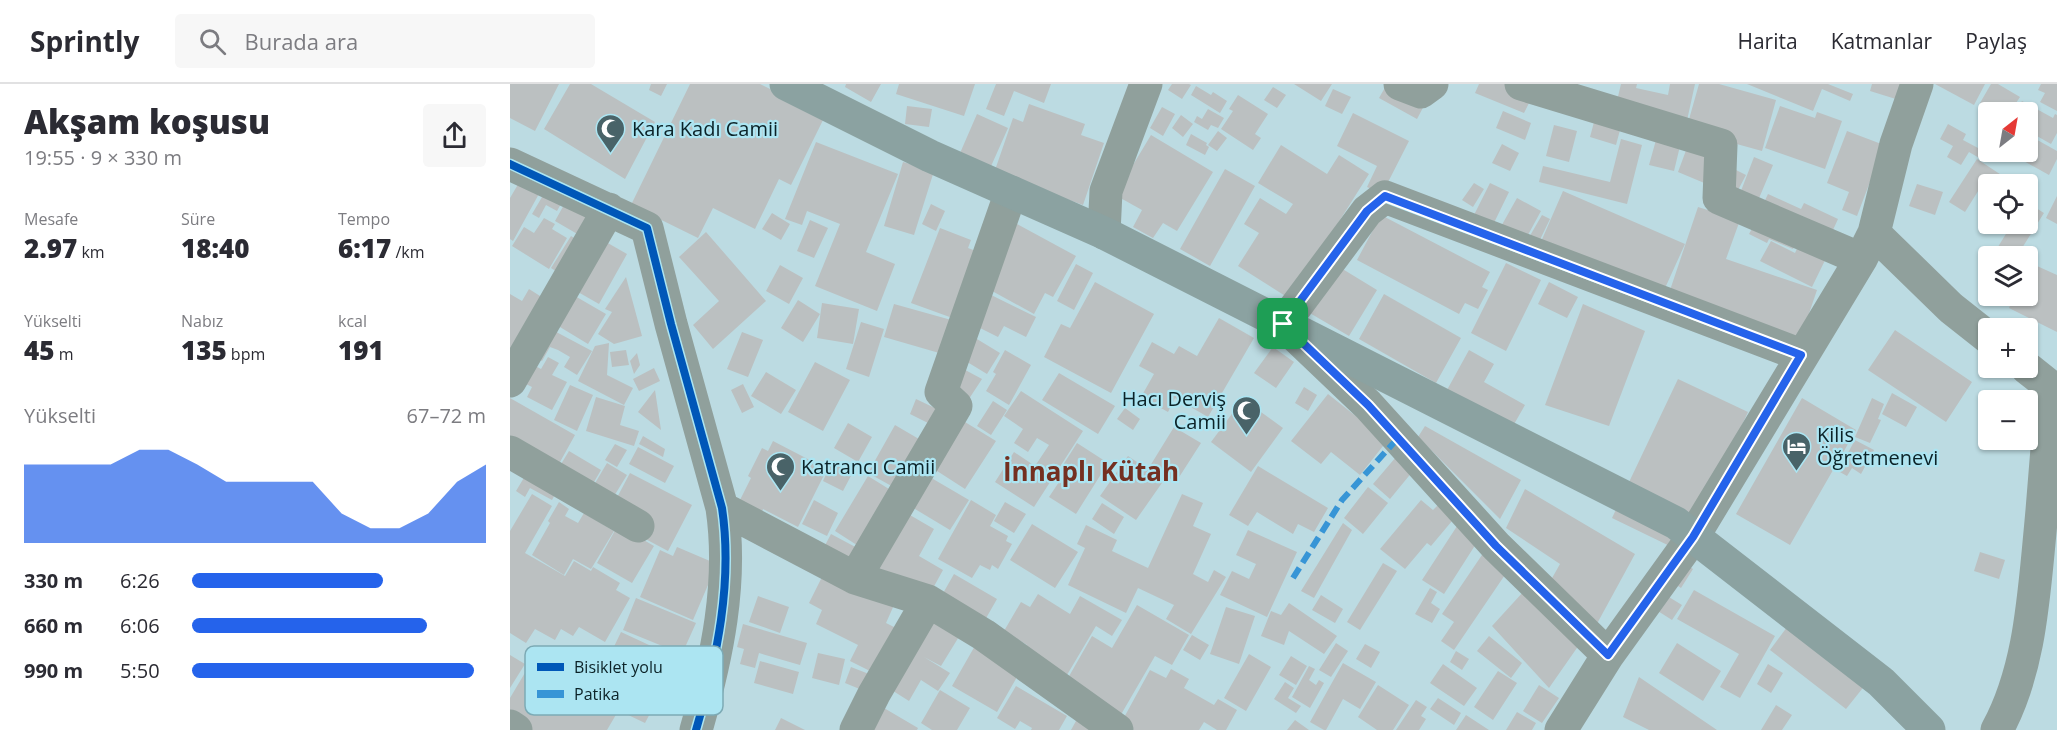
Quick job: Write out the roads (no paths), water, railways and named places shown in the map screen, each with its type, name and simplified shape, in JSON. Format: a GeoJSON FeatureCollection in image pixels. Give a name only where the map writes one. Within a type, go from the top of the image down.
{"type":"FeatureCollection","features":[{"type":"Feature","properties":{"kind":"main road"},"geometry":{"type":"LineString","coordinates":[[786,84],[930,156],[1104,233],[1676,523],[1881,682],[1929,730]]}},
{"type":"Feature","properties":{"kind":"street"},"geometry":{"type":"LineString","coordinates":[[1104,233],[1106,191],[1146,84]]}},
{"type":"Feature","properties":{"kind":"street"},"geometry":{"type":"LineString","coordinates":[[1400,84],[1421,92],[1432,84]]}},
{"type":"Feature","properties":{"kind":"street"},"geometry":{"type":"LineString","coordinates":[[1521,84],[1721,145],[1719,198],[1867,246],[1978,329]]}},
{"type":"Feature","properties":{"kind":"street"},"geometry":{"type":"LineString","coordinates":[[1562,730],[1608,655],[1693,537],[1867,246],[1896,144],[1917,84]]}},
{"type":"Feature","properties":{"kind":"street"},"geometry":{"type":"LineString","coordinates":[[510,164],[647,228],[722,508],[726,536],[725,597],[715,646]]}},
{"type":"Feature","properties":{"kind":"street"},"geometry":{"type":"LineString","coordinates":[[855,578],[956,406],[941,392],[1011,192]]}},
{"type":"Feature","properties":{"kind":"street"},"geometry":{"type":"LineString","coordinates":[[1608,655],[1496,546],[1368,405],[1283,324],[1367,211],[1385,196],[1801,355]]}},
{"type":"Feature","properties":{"kind":"street"},"geometry":{"type":"LineString","coordinates":[[510,381],[609,209]]}},
{"type":"Feature","properties":{"kind":"street"},"geometry":{"type":"LineString","coordinates":[[1997,730],[2010,706],[2044,625],[2047,459],[2051,387],[2038,377]]}},
{"type":"Feature","properties":{"kind":"street"},"geometry":{"type":"LineString","coordinates":[[510,452],[638,526]]}},
{"type":"Feature","properties":{"kind":"street"},"geometry":{"type":"LineString","coordinates":[[722,508],[855,578],[928,601],[984,635],[1117,730]]}},
{"type":"Feature","properties":{"kind":"street"},"geometry":{"type":"LineString","coordinates":[[856,730],[874,694],[928,601]]}},
{"type":"Feature","properties":{"kind":"street"},"geometry":{"type":"LineString","coordinates":[[696,730],[700,715]]}},
{"type":"Feature","properties":{"kind":"street"},"geometry":{"type":"LineString","coordinates":[[510,726],[516,730]]}},
{"type":"Feature","properties":{"kind":"place","name":"Kara Kadı Camii"},"geometry":{"type":"Point","coordinates":[611,154]}},
{"type":"Feature","properties":{"kind":"place","name":"Hacı Derviş Camii"},"geometry":{"type":"Point","coordinates":[1247,436]}},
{"type":"Feature","properties":{"kind":"place","name":"Kilis Öğretmenevi"},"geometry":{"type":"Point","coordinates":[1796,472]}},
{"type":"Feature","properties":{"kind":"place","name":"Katrancı Camii"},"geometry":{"type":"Point","coordinates":[780,492]}},
{"type":"Feature","properties":{"kind":"district","name":"İnnaplı Kütah"},"geometry":{"type":"Point","coordinates":[1091,471]}}]}
